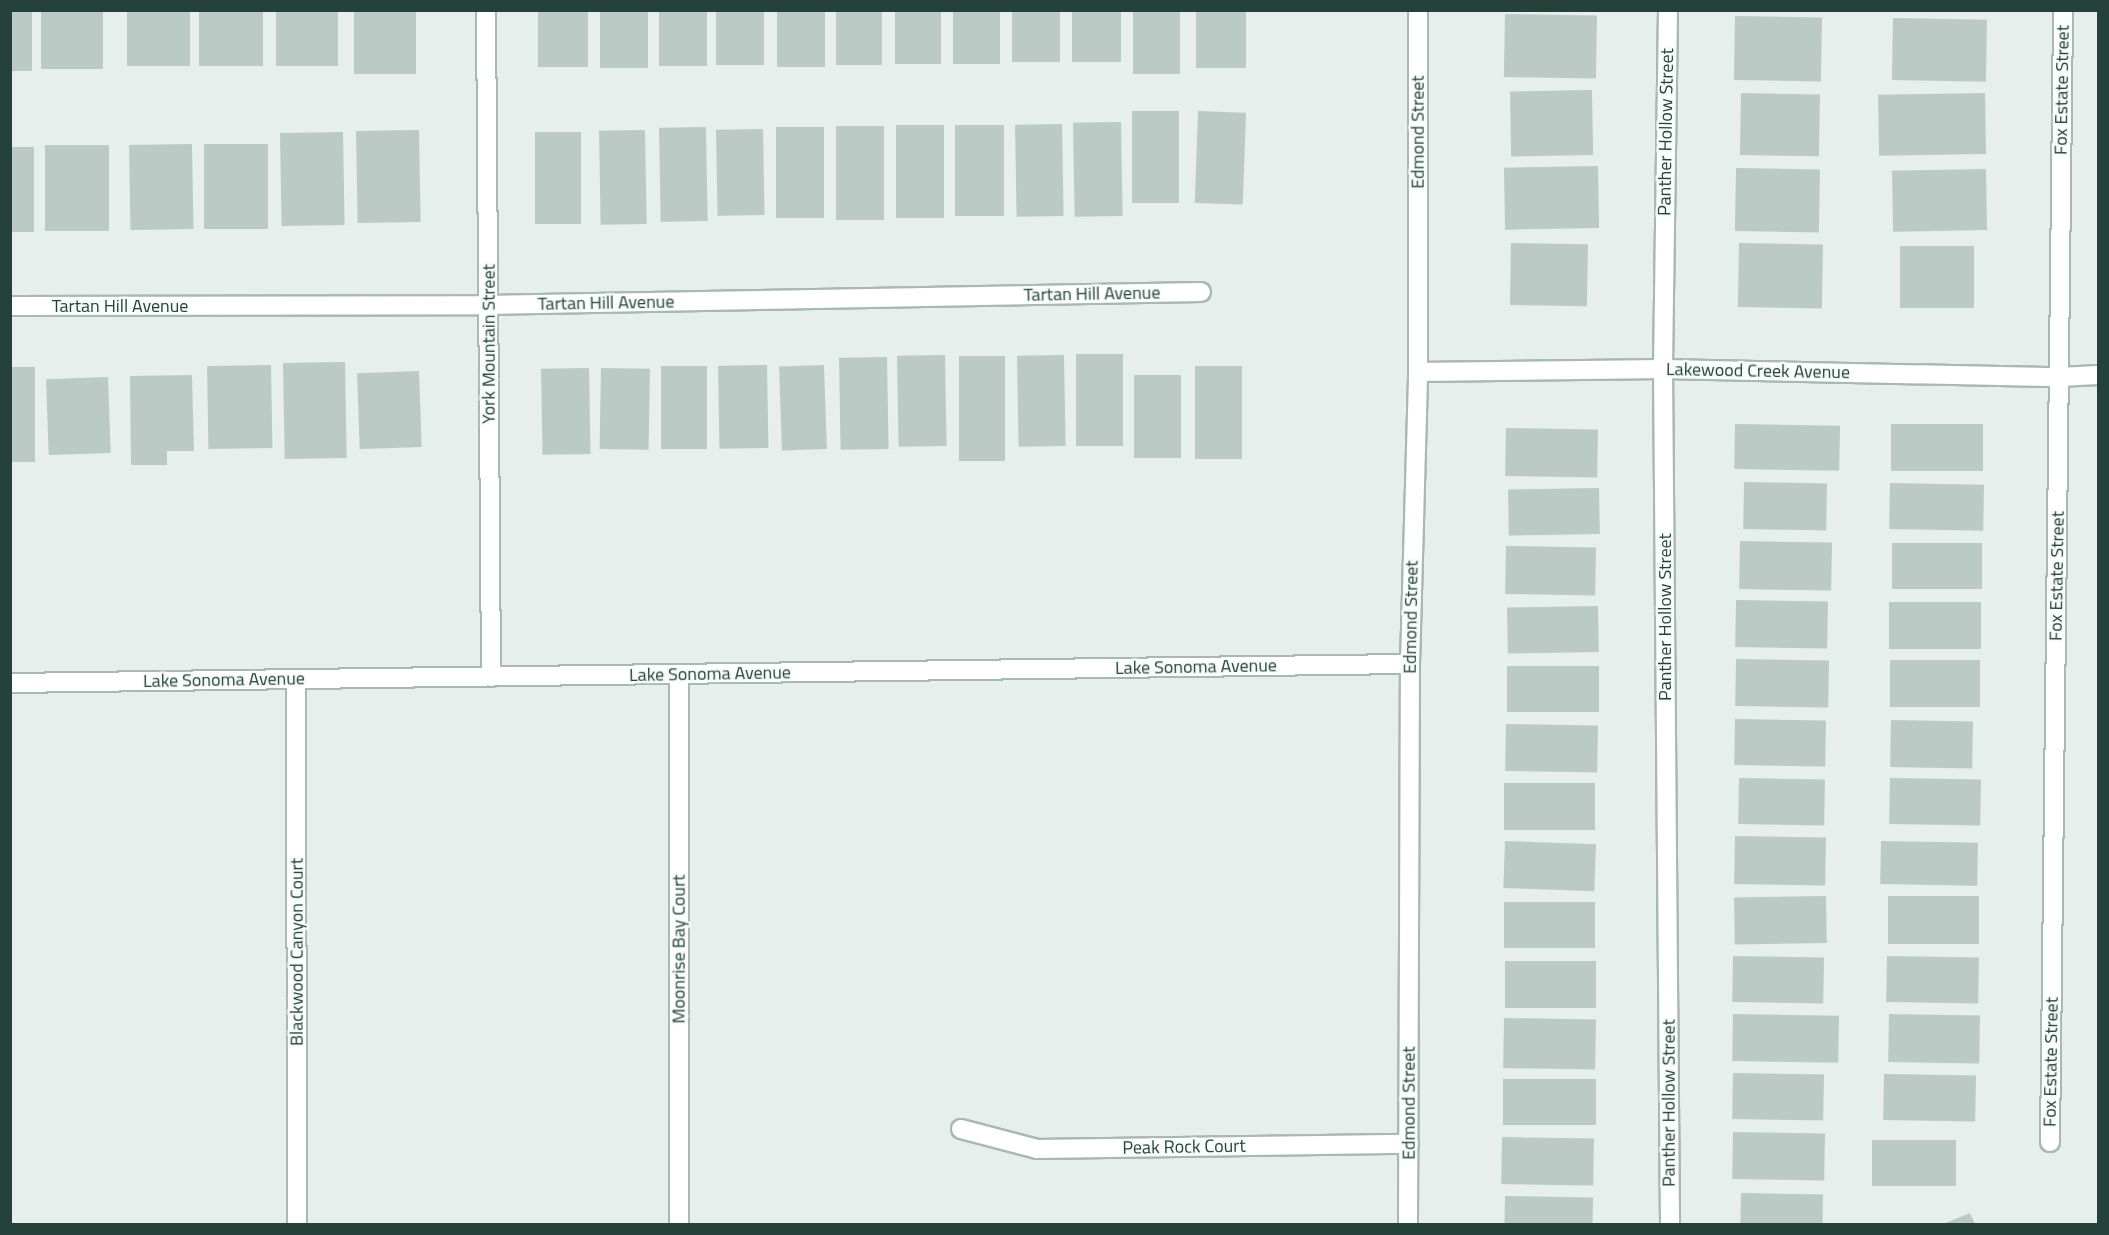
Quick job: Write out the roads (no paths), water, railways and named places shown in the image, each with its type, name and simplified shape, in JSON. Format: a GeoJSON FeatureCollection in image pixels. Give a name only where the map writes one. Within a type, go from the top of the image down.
{"type":"FeatureCollection","features":[{"type":"Feature","properties":{"kind":"street","name":"York Mountain Street"},"geometry":{"type":"LineString","coordinates":[[486,10],[491,677]]}},
{"type":"Feature","properties":{"kind":"street","name":"Edmond Street"},"geometry":{"type":"LineString","coordinates":[[1408,1224],[1410,664],[1418,372],[1418,10]]}},
{"type":"Feature","properties":{"kind":"street","name":"Panther Hollow Street"},"geometry":{"type":"LineString","coordinates":[[1668,10],[1663,369],[1670,1224]]}},
{"type":"Feature","properties":{"kind":"street","name":"Fox Estate Street"},"geometry":{"type":"LineString","coordinates":[[2050,1142],[2063,10]]}},
{"type":"Feature","properties":{"kind":"street","name":"Tartan Hill Avenue"},"geometry":{"type":"LineString","coordinates":[[10,306],[489,305],[1201,292]]}},
{"type":"Feature","properties":{"kind":"street","name":"Lakewood Creek Avenue"},"geometry":{"type":"LineString","coordinates":[[1418,372],[1663,369],[2059,377],[2098,375]]}},
{"type":"Feature","properties":{"kind":"street","name":"Lake Sonoma Avenue"},"geometry":{"type":"LineString","coordinates":[[10,683],[1410,664]]}},
{"type":"Feature","properties":{"kind":"street","name":"Moonrise Bay Court"},"geometry":{"type":"LineString","coordinates":[[679,674],[679,1224]]}},
{"type":"Feature","properties":{"kind":"street","name":"Blackwood Canyon Court"},"geometry":{"type":"LineString","coordinates":[[296,679],[297,1224]]}},
{"type":"Feature","properties":{"kind":"street","name":"Peak Rock Court"},"geometry":{"type":"LineString","coordinates":[[961,1129],[1037,1149],[1409,1144]]}}]}
